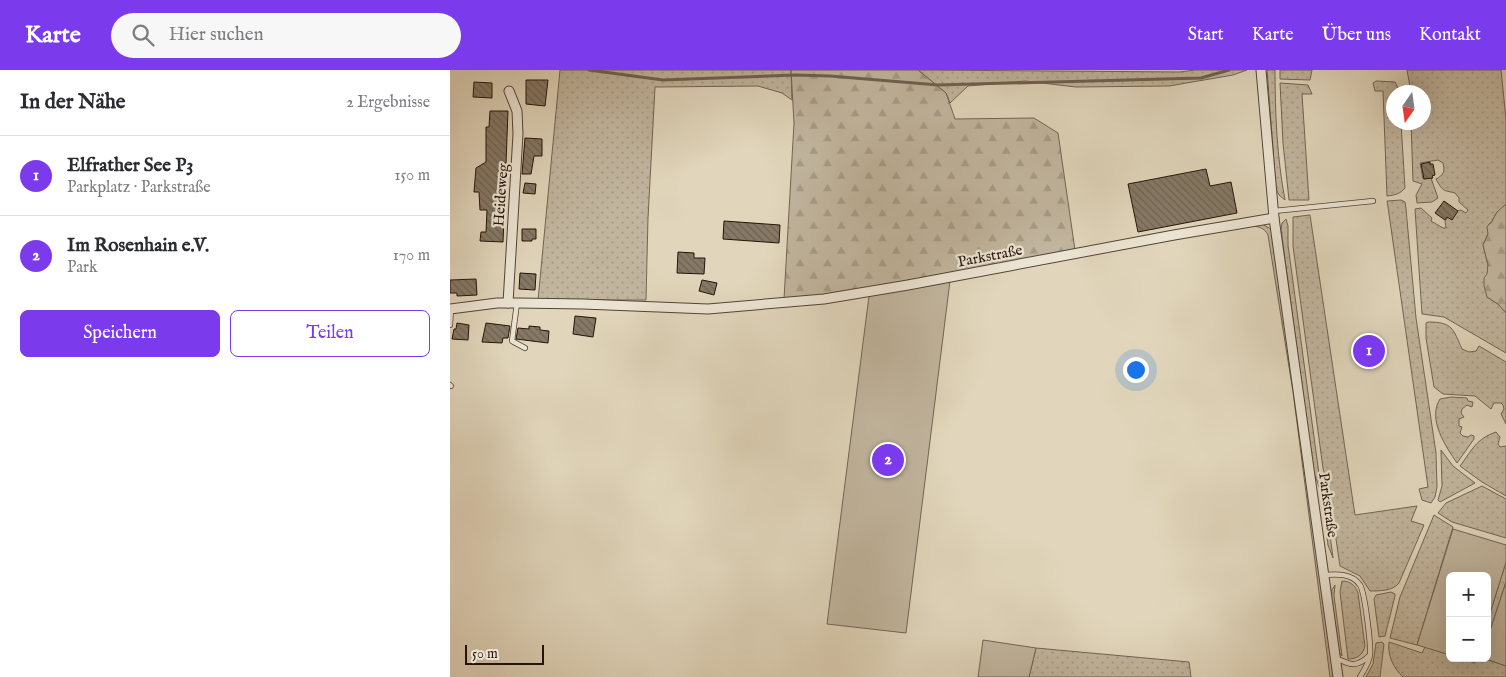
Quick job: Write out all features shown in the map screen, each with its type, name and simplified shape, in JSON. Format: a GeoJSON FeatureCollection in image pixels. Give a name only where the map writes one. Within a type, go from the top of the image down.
{"type":"FeatureCollection","features":[{"type":"Feature","properties":{"kind":"street","name":"Parkstraße"},"geometry":{"type":"LineString","coordinates":[[1261,70],[1274,215],[1338,677]]}},
{"type":"Feature","properties":{"kind":"street","name":"Heideweg"},"geometry":{"type":"LineString","coordinates":[[509,91],[517,111],[518,134],[512,303]]}},
{"type":"Feature","properties":{"kind":"street","name":"Parkstraße"},"geometry":{"type":"LineString","coordinates":[[512,303],[708,309],[824,299],[908,285],[1274,215]]}},
{"type":"Feature","properties":{"kind":"street"},"geometry":{"type":"LineString","coordinates":[[450,309],[512,303]]}},
{"type":"Feature","properties":{"kind":"lane"},"geometry":{"type":"LineString","coordinates":[[1274,215],[1372,201]]}},
{"type":"Feature","properties":{"kind":"lane"},"geometry":{"type":"LineString","coordinates":[[512,303],[512,341],[526,348]]}},
{"type":"Feature","properties":{"kind":"lane"},"geometry":{"type":"LineString","coordinates":[[450,309],[450,325]]}},
{"type":"Feature","properties":{"kind":"lane"},"geometry":{"type":"LineString","coordinates":[[1324,575],[1341,574],[1350,577],[1360,584],[1364,594],[1370,655],[1360,677]]}},
{"type":"Feature","properties":{"kind":"lane"},"geometry":{"type":"LineString","coordinates":[[1335,657],[1354,665],[1362,662],[1370,655]]}},
{"type":"Feature","properties":{"kind":"green space"},"geometry":{"type":"Polygon","coordinates":[[[560,70],[791,70],[792,100],[782,93],[758,86],[655,87],[646,300],[538,300],[560,70]]]}},
{"type":"Feature","properties":{"kind":"green space"},"geometry":{"type":"Polygon","coordinates":[[[791,70],[918,70],[946,93],[955,119],[1034,118],[1058,133],[1075,250],[827,295],[784,299],[794,123],[791,70]]]}},
{"type":"Feature","properties":{"kind":"green space"},"geometry":{"type":"Polygon","coordinates":[[[918,70],[1180,72],[1195,70],[1247,70],[1233,75],[1169,86],[1076,87],[1025,81],[968,86],[950,103],[946,93],[918,70]]]}},
{"type":"Feature","properties":{"kind":"green space"},"geometry":{"type":"Polygon","coordinates":[[[1267,70],[1275,70],[1277,135],[1285,200],[1276,189],[1267,70]]]}},
{"type":"Feature","properties":{"kind":"green space"},"geometry":{"type":"Polygon","coordinates":[[[1280,70],[1312,70],[1310,80],[1280,79],[1280,70]]]}},
{"type":"Feature","properties":{"kind":"green space"},"geometry":{"type":"Polygon","coordinates":[[[1407,70],[1501,70],[1506,119],[1506,205],[1497,212],[1489,224],[1488,234],[1483,245],[1488,265],[1487,297],[1498,304],[1506,313],[1506,353],[1444,317],[1422,314],[1415,209],[1421,208],[1432,218],[1431,221],[1443,228],[1446,228],[1445,221],[1452,212],[1461,210],[1466,213],[1468,210],[1459,202],[1459,198],[1455,193],[1444,190],[1438,183],[1436,179],[1441,176],[1444,168],[1443,163],[1438,160],[1420,163],[1423,179],[1431,178],[1438,198],[1432,202],[1417,203],[1416,195],[1422,184],[1413,181],[1411,130],[1431,130],[1431,85],[1410,85],[1407,70]]]}},
{"type":"Feature","properties":{"kind":"green space"},"geometry":{"type":"Polygon","coordinates":[[[1376,81],[1395,82],[1396,85],[1386,85],[1386,130],[1401,130],[1405,188],[1397,194],[1387,196],[1383,91],[1375,91],[1373,83],[1376,81]]]}},
{"type":"Feature","properties":{"kind":"green space"},"geometry":{"type":"Polygon","coordinates":[[[1280,83],[1308,85],[1312,94],[1302,94],[1309,200],[1289,200],[1283,143],[1280,83]]]}},
{"type":"Feature","properties":{"kind":"green space"},"geometry":{"type":"Polygon","coordinates":[[[1401,200],[1405,202],[1406,209],[1416,318],[1436,453],[1437,487],[1435,497],[1431,503],[1422,500],[1419,489],[1428,487],[1387,201],[1401,200]]]}},
{"type":"Feature","properties":{"kind":"green space"},"geometry":{"type":"Polygon","coordinates":[[[1506,204],[1506,313],[1498,304],[1487,297],[1484,278],[1487,274],[1488,265],[1483,245],[1488,234],[1487,227],[1497,212],[1506,204]]]}},
{"type":"Feature","properties":{"kind":"green space"},"geometry":{"type":"Polygon","coordinates":[[[1310,215],[1355,515],[1417,506],[1411,521],[1424,525],[1399,583],[1393,588],[1386,590],[1370,591],[1360,576],[1340,566],[1329,492],[1323,468],[1293,246],[1293,217],[1310,215]]]}},
{"type":"Feature","properties":{"kind":"green space"},"geometry":{"type":"Polygon","coordinates":[[[1286,219],[1319,474],[1325,496],[1333,558],[1328,545],[1322,495],[1313,470],[1281,229],[1282,223],[1286,219]]]}},
{"type":"Feature","properties":{"kind":"green space"},"geometry":{"type":"Polygon","coordinates":[[[1262,224],[1271,229],[1334,677],[1330,677],[1293,392],[1268,235],[1263,229],[1250,225],[1262,224]]]}},
{"type":"Feature","properties":{"kind":"green space"},"geometry":{"type":"Polygon","coordinates":[[[950,281],[906,633],[827,624],[869,296],[950,281]]]}},
{"type":"Feature","properties":{"kind":"green space"},"geometry":{"type":"Polygon","coordinates":[[[1426,323],[1443,323],[1451,328],[1462,349],[1469,352],[1476,351],[1479,346],[1506,362],[1506,424],[1501,414],[1504,409],[1501,403],[1494,403],[1491,409],[1475,396],[1443,394],[1434,387],[1426,338],[1426,323]]]}},
{"type":"Feature","properties":{"kind":"green space"},"geometry":{"type":"Polygon","coordinates":[[[1451,397],[1467,398],[1468,401],[1473,402],[1472,407],[1467,405],[1462,409],[1461,413],[1464,417],[1459,419],[1459,426],[1462,427],[1460,433],[1463,436],[1468,437],[1471,435],[1474,436],[1474,439],[1457,463],[1439,432],[1436,415],[1440,399],[1451,397]]]}},
{"type":"Feature","properties":{"kind":"green space"},"geometry":{"type":"Polygon","coordinates":[[[1496,432],[1500,437],[1498,444],[1500,447],[1506,446],[1506,496],[1460,466],[1479,442],[1496,432]]]}},
{"type":"Feature","properties":{"kind":"green space"},"geometry":{"type":"Polygon","coordinates":[[[1441,450],[1453,466],[1475,483],[1440,502],[1438,500],[1442,486],[1441,450]]]}},
{"type":"Feature","properties":{"kind":"green space"},"geometry":{"type":"Polygon","coordinates":[[[1482,486],[1506,499],[1506,538],[1452,522],[1438,513],[1446,503],[1482,486]]]}},
{"type":"Feature","properties":{"kind":"green space"},"geometry":{"type":"Polygon","coordinates":[[[1434,515],[1453,527],[1417,645],[1390,638],[1400,597],[1434,515]]]}},
{"type":"Feature","properties":{"kind":"green space"},"geometry":{"type":"Polygon","coordinates":[[[1453,529],[1506,545],[1506,562],[1491,610],[1491,572],[1446,572],[1446,654],[1417,645],[1453,529]]]}},
{"type":"Feature","properties":{"kind":"green space"},"geometry":{"type":"Polygon","coordinates":[[[1506,562],[1506,582],[1491,628],[1491,610],[1506,562]]]}},
{"type":"Feature","properties":{"kind":"green space"},"geometry":{"type":"Polygon","coordinates":[[[1342,581],[1352,584],[1358,593],[1365,646],[1361,654],[1351,659],[1348,659],[1340,592],[1342,581]]]}},
{"type":"Feature","properties":{"kind":"green space"},"geometry":{"type":"Polygon","coordinates":[[[1506,582],[1506,666],[1491,661],[1491,628],[1506,582]]]}},
{"type":"Feature","properties":{"kind":"green space"},"geometry":{"type":"Polygon","coordinates":[[[1335,585],[1334,596],[1342,656],[1337,649],[1330,593],[1335,585]]]}},
{"type":"Feature","properties":{"kind":"green space"},"geometry":{"type":"Polygon","coordinates":[[[1391,592],[1395,596],[1385,636],[1379,637],[1374,599],[1376,595],[1391,592]]]}},
{"type":"Feature","properties":{"kind":"green space"},"geometry":{"type":"Polygon","coordinates":[[[983,640],[1036,648],[1029,677],[978,677],[983,640]]]}},
{"type":"Feature","properties":{"kind":"green space"},"geometry":{"type":"Polygon","coordinates":[[[1382,642],[1384,644],[1380,677],[1366,677],[1373,664],[1376,643],[1382,642]]]}},
{"type":"Feature","properties":{"kind":"green space"},"geometry":{"type":"Polygon","coordinates":[[[1389,642],[1422,653],[1425,647],[1446,654],[1446,662],[1475,663],[1491,661],[1506,666],[1506,677],[1403,677],[1392,661],[1389,642]]]}},
{"type":"Feature","properties":{"kind":"green space"},"geometry":{"type":"Polygon","coordinates":[[[1036,648],[1189,662],[1191,677],[1029,677],[1036,648]]]}},
{"type":"Feature","properties":{"kind":"building"},"geometry":{"type":"Polygon","coordinates":[[[526,80],[548,80],[545,106],[526,104],[526,80]]]}},
{"type":"Feature","properties":{"kind":"building"},"geometry":{"type":"Polygon","coordinates":[[[474,82],[492,83],[492,98],[473,97],[474,82]]]}},
{"type":"Feature","properties":{"kind":"building"},"geometry":{"type":"Polygon","coordinates":[[[490,111],[508,111],[503,242],[480,241],[481,232],[486,232],[487,210],[480,210],[479,192],[474,192],[476,168],[486,162],[486,127],[489,127],[490,111]]]}},
{"type":"Feature","properties":{"kind":"building"},"geometry":{"type":"Polygon","coordinates":[[[525,138],[542,139],[542,156],[534,156],[531,174],[522,174],[525,138]]]}},
{"type":"Feature","properties":{"kind":"building"},"geometry":{"type":"Polygon","coordinates":[[[1430,162],[1430,164],[1433,164],[1435,175],[1432,176],[1433,178],[1424,179],[1421,164],[1430,162]]]}},
{"type":"Feature","properties":{"kind":"building"},"geometry":{"type":"Polygon","coordinates":[[[1206,169],[1210,186],[1231,182],[1237,213],[1138,232],[1128,184],[1206,169]]]}},
{"type":"Feature","properties":{"kind":"building"},"geometry":{"type":"Polygon","coordinates":[[[525,183],[536,184],[535,194],[523,193],[525,183]]]}},
{"type":"Feature","properties":{"kind":"building"},"geometry":{"type":"Polygon","coordinates":[[[1444,201],[1458,211],[1452,220],[1447,217],[1445,220],[1435,213],[1444,201]]]}},
{"type":"Feature","properties":{"kind":"building"},"geometry":{"type":"Polygon","coordinates":[[[724,221],[780,225],[779,243],[723,239],[724,221]]]}},
{"type":"Feature","properties":{"kind":"building"},"geometry":{"type":"Polygon","coordinates":[[[522,229],[536,229],[536,239],[522,241],[522,229]]]}},
{"type":"Feature","properties":{"kind":"building"},"geometry":{"type":"Polygon","coordinates":[[[678,252],[694,253],[694,258],[705,258],[704,274],[677,273],[678,252]]]}},
{"type":"Feature","properties":{"kind":"building"},"geometry":{"type":"Polygon","coordinates":[[[520,273],[536,274],[535,290],[519,289],[520,273]]]}},
{"type":"Feature","properties":{"kind":"building"},"geometry":{"type":"Polygon","coordinates":[[[476,279],[477,295],[457,296],[457,293],[450,293],[450,280],[476,279]]]}},
{"type":"Feature","properties":{"kind":"building"},"geometry":{"type":"Polygon","coordinates":[[[702,280],[717,283],[714,295],[699,291],[702,280]]]}},
{"type":"Feature","properties":{"kind":"building"},"geometry":{"type":"Polygon","coordinates":[[[575,316],[596,318],[593,337],[573,334],[575,316]]]}},
{"type":"Feature","properties":{"kind":"building"},"geometry":{"type":"Polygon","coordinates":[[[457,323],[469,325],[468,340],[452,339],[457,323]]]}},
{"type":"Feature","properties":{"kind":"building"},"geometry":{"type":"Polygon","coordinates":[[[486,323],[510,326],[508,338],[503,338],[502,343],[482,342],[486,323]]]}},
{"type":"Feature","properties":{"kind":"building"},"geometry":{"type":"Polygon","coordinates":[[[529,326],[540,327],[540,330],[549,331],[548,343],[516,339],[518,328],[529,329],[529,326]]]}},
{"type":"Feature","properties":{"kind":"waterway"},"geometry":{"type":"LineString","coordinates":[[589,70],[663,80],[796,75],[938,85],[1201,78],[1229,70]]}},
{"type":"Feature","properties":{"kind":"place","name":"Elfrather See P3"},"geometry":{"type":"Point","coordinates":[1369,351]}},
{"type":"Feature","properties":{"kind":"place","name":"Im Rosenhain e.V."},"geometry":{"type":"Point","coordinates":[888,460]}}]}
